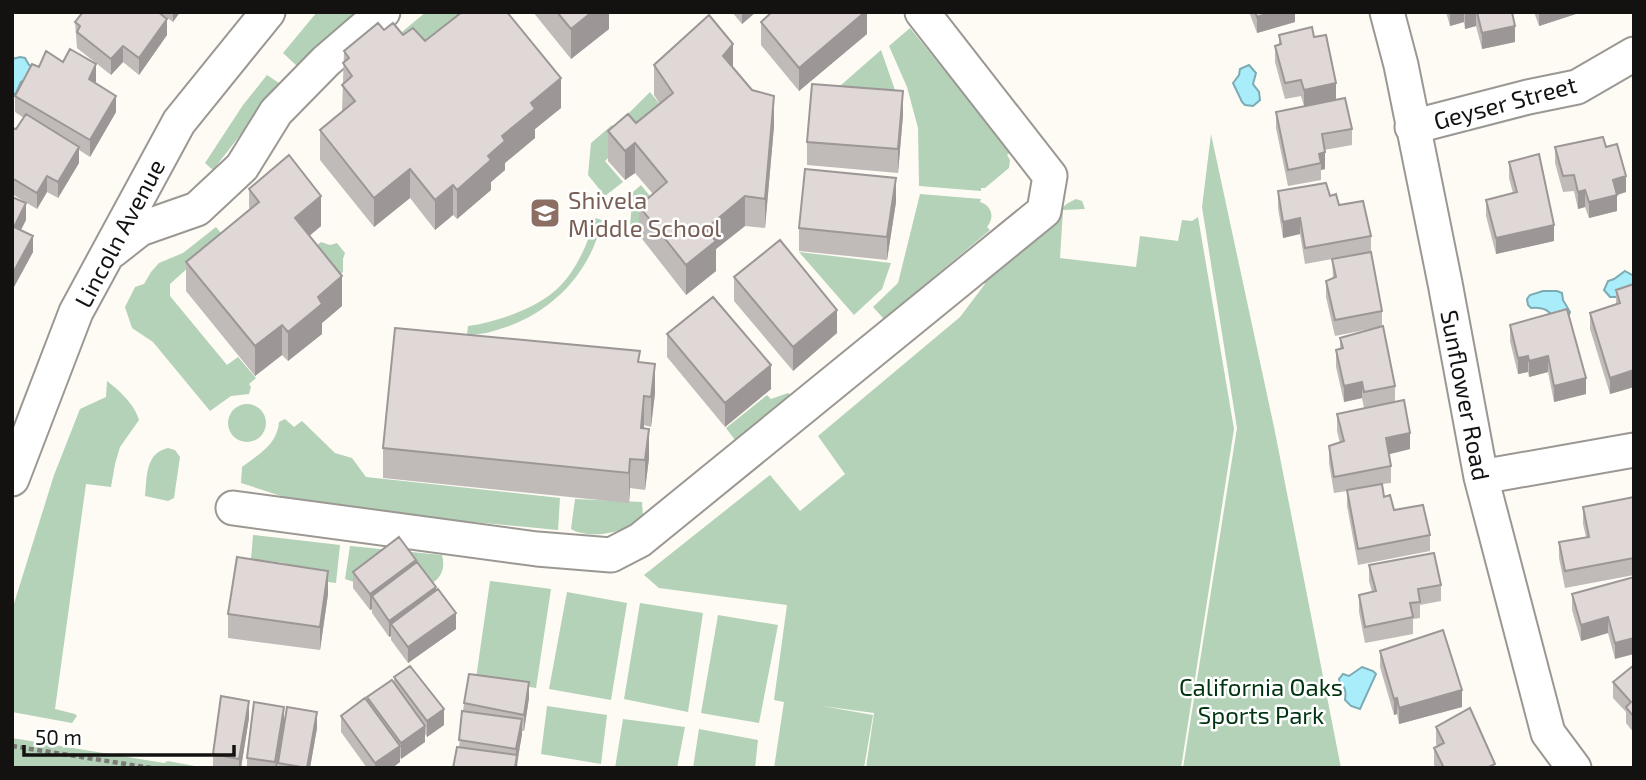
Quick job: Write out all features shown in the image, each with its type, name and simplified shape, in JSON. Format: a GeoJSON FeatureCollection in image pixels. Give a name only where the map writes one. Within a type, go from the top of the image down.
{"type":"FeatureCollection","features":[{"type":"Feature","properties":{"kind":"street","name":"Lincoln Avenue"},"geometry":{"type":"LineString","coordinates":[[12,479],[76,312],[179,122],[268,12]]}},
{"type":"Feature","properties":{"kind":"street"},"geometry":{"type":"LineString","coordinates":[[107,255],[140,229],[197,209],[242,167],[276,111],[326,61],[383,12]]}},
{"type":"Feature","properties":{"kind":"street"},"geometry":{"type":"LineString","coordinates":[[233,508],[537,549],[611,555],[640,540],[1044,211],[1050,176],[922,12]]}},
{"type":"Feature","properties":{"kind":"street","name":"Sunflower Road"},"geometry":{"type":"LineString","coordinates":[[1387,12],[1401,65],[1481,477],[1548,733],[1574,768]]}},
{"type":"Feature","properties":{"kind":"street","name":"Geyser Street"},"geometry":{"type":"LineString","coordinates":[[1412,127],[1577,87],[1634,54]]}},
{"type":"Feature","properties":{"kind":"street"},"geometry":{"type":"LineString","coordinates":[[1481,477],[1634,450]]}},
{"type":"Feature","properties":{"kind":"path"},"geometry":{"type":"LineString","coordinates":[[12,746],[151,768]]}},
{"type":"Feature","properties":{"kind":"green space"},"geometry":{"type":"Polygon","coordinates":[[[317,12],[359,12],[297,66],[283,53],[317,12]]]}},
{"type":"Feature","properties":{"kind":"green space"},"geometry":{"type":"Polygon","coordinates":[[[426,12],[466,12],[437,42],[379,51],[426,12]]]}},
{"type":"Feature","properties":{"kind":"green space"},"geometry":{"type":"Polygon","coordinates":[[[910,28],[1011,152],[1007,155],[1010,160],[1009,168],[985,188],[981,188],[981,191],[919,186],[918,128],[907,87],[889,46],[910,28]]]}},
{"type":"Feature","properties":{"kind":"green space"},"geometry":{"type":"Polygon","coordinates":[[[881,50],[903,113],[816,107],[881,50]]]}},
{"type":"Feature","properties":{"kind":"green space"},"geometry":{"type":"Polygon","coordinates":[[[267,75],[279,83],[213,170],[205,163],[243,105],[267,75]]]}},
{"type":"Feature","properties":{"kind":"green space"},"geometry":{"type":"Polygon","coordinates":[[[650,92],[671,118],[644,142],[624,118],[650,92]]]}},
{"type":"Feature","properties":{"kind":"green space"},"geometry":{"type":"Polygon","coordinates":[[[612,125],[626,141],[605,161],[623,182],[605,196],[588,175],[591,143],[612,125]]]}},
{"type":"Feature","properties":{"kind":"green space","name":"California Oaks Sports Park"},"geometry":{"type":"Polygon","coordinates":[[[1211,134],[1274,427],[1341,768],[1183,768],[1237,428],[1202,207],[1211,134]]]}},
{"type":"Feature","properties":{"kind":"green space"},"geometry":{"type":"Polygon","coordinates":[[[641,185],[663,212],[636,234],[630,226],[633,192],[641,185]]]}},
{"type":"Feature","properties":{"kind":"green space"},"geometry":{"type":"Polygon","coordinates":[[[920,194],[981,199],[980,202],[991,212],[987,227],[990,230],[884,319],[873,307],[898,283],[920,194]]]}},
{"type":"Feature","properties":{"kind":"green space"},"geometry":{"type":"Polygon","coordinates":[[[1076,199],[1082,201],[1085,209],[1063,210],[1060,258],[1136,267],[1140,236],[1178,241],[1182,220],[1192,221],[1198,217],[1234,429],[1181,768],[866,768],[874,713],[822,706],[873,715],[864,768],[774,768],[784,702],[774,700],[787,605],[659,588],[644,575],[770,475],[800,511],[845,474],[818,436],[960,317],[985,284],[978,275],[1076,199]]]}},
{"type":"Feature","properties":{"kind":"green space"},"geometry":{"type":"Polygon","coordinates":[[[595,218],[602,220],[590,255],[581,271],[556,298],[526,319],[488,332],[467,335],[468,326],[515,314],[538,303],[557,289],[570,275],[589,237],[595,218]]]}},
{"type":"Feature","properties":{"kind":"green space"},"geometry":{"type":"Polygon","coordinates":[[[216,227],[233,248],[191,265],[170,284],[170,296],[227,365],[238,357],[256,378],[249,384],[249,394],[231,396],[210,411],[153,342],[132,328],[125,307],[135,287],[144,284],[159,263],[183,253],[216,227]]]}},
{"type":"Feature","properties":{"kind":"green space"},"geometry":{"type":"Polygon","coordinates":[[[321,242],[330,245],[337,243],[345,253],[343,272],[329,283],[306,254],[321,242]]]}},
{"type":"Feature","properties":{"kind":"green space"},"geometry":{"type":"Polygon","coordinates":[[[799,252],[891,263],[882,289],[854,315],[799,252]]]}},
{"type":"Feature","properties":{"kind":"green space"},"geometry":{"type":"Polygon","coordinates":[[[107,381],[130,403],[139,420],[120,447],[111,487],[86,484],[55,709],[77,716],[72,723],[12,712],[12,610],[54,475],[80,409],[106,397],[107,381]]]}},
{"type":"Feature","properties":{"kind":"green space"},"geometry":{"type":"Polygon","coordinates":[[[788,393],[791,395],[735,440],[726,428],[767,395],[771,399],[788,393]]]}},
{"type":"Feature","properties":{"kind":"green space"},"geometry":{"type":"Polygon","coordinates":[[[247,404],[260,410],[266,423],[260,436],[247,442],[234,436],[228,423],[234,410],[247,404]]]}},
{"type":"Feature","properties":{"kind":"green space"},"geometry":{"type":"Polygon","coordinates":[[[285,419],[294,427],[302,421],[335,453],[352,458],[366,477],[560,498],[558,530],[315,507],[241,483],[242,467],[271,443],[279,422],[285,419]]]}},
{"type":"Feature","properties":{"kind":"green space"},"geometry":{"type":"Polygon","coordinates":[[[168,448],[175,450],[180,457],[174,498],[168,501],[145,496],[151,460],[160,451],[168,448]]]}},
{"type":"Feature","properties":{"kind":"green space"},"geometry":{"type":"Polygon","coordinates":[[[575,499],[642,502],[643,516],[617,531],[603,534],[576,532],[571,529],[575,499]]]}},
{"type":"Feature","properties":{"kind":"green space"},"geometry":{"type":"Polygon","coordinates":[[[253,535],[340,545],[336,583],[284,576],[285,563],[251,559],[253,535]]]}},
{"type":"Feature","properties":{"kind":"green space"},"geometry":{"type":"Polygon","coordinates":[[[350,546],[442,555],[442,570],[439,578],[427,586],[354,582],[345,579],[350,546]]]}},
{"type":"Feature","properties":{"kind":"green space"},"geometry":{"type":"Polygon","coordinates":[[[490,581],[551,589],[536,688],[476,678],[490,581]]]}},
{"type":"Feature","properties":{"kind":"green space"},"geometry":{"type":"Polygon","coordinates":[[[567,592],[627,603],[611,700],[549,689],[567,592]]]}},
{"type":"Feature","properties":{"kind":"green space"},"geometry":{"type":"Polygon","coordinates":[[[640,603],[703,613],[688,712],[624,699],[640,603]]]}},
{"type":"Feature","properties":{"kind":"green space"},"geometry":{"type":"Polygon","coordinates":[[[718,615],[778,625],[759,723],[701,713],[718,615]]]}},
{"type":"Feature","properties":{"kind":"green space"},"geometry":{"type":"Polygon","coordinates":[[[547,706],[607,715],[601,764],[541,754],[547,706]]]}},
{"type":"Feature","properties":{"kind":"green space"},"geometry":{"type":"Polygon","coordinates":[[[623,719],[685,727],[677,768],[615,768],[623,719]]]}},
{"type":"Feature","properties":{"kind":"green space"},"geometry":{"type":"Polygon","coordinates":[[[699,729],[758,740],[755,768],[693,768],[699,729]]]}},
{"type":"Feature","properties":{"kind":"green space"},"geometry":{"type":"Polygon","coordinates":[[[12,738],[164,763],[168,761],[205,768],[12,768],[12,738]]]}},
{"type":"Feature","properties":{"kind":"water"},"geometry":{"type":"Polygon","coordinates":[[[25,58],[29,65],[35,68],[12,96],[12,59],[25,58]]]}},
{"type":"Feature","properties":{"kind":"water"},"geometry":{"type":"Polygon","coordinates":[[[1249,65],[1256,73],[1253,84],[1259,92],[1260,100],[1253,106],[1242,102],[1233,83],[1240,69],[1249,65]]]}},
{"type":"Feature","properties":{"kind":"water"},"geometry":{"type":"Polygon","coordinates":[[[1625,271],[1634,276],[1634,291],[1610,297],[1604,290],[1608,281],[1625,271]]]}},
{"type":"Feature","properties":{"kind":"water"},"geometry":{"type":"Polygon","coordinates":[[[1543,291],[1562,293],[1570,312],[1568,317],[1554,319],[1545,309],[1531,308],[1528,305],[1527,299],[1530,295],[1543,291]]]}},
{"type":"Feature","properties":{"kind":"water"},"geometry":{"type":"Polygon","coordinates":[[[1362,667],[1376,674],[1360,709],[1345,700],[1345,690],[1339,679],[1343,674],[1349,676],[1362,667]]]}},
{"type":"Feature","properties":{"kind":"building"},"geometry":{"type":"Polygon","coordinates":[[[83,12],[158,12],[167,19],[139,58],[123,46],[111,59],[77,32],[80,26],[75,22],[83,12]]]}},
{"type":"Feature","properties":{"kind":"building"},"geometry":{"type":"Polygon","coordinates":[[[462,12],[507,12],[561,78],[531,103],[535,109],[502,136],[505,141],[488,156],[491,160],[457,190],[453,185],[435,200],[410,169],[374,198],[320,130],[355,101],[342,85],[352,76],[343,63],[349,58],[344,51],[378,23],[384,30],[393,23],[403,35],[413,28],[425,41],[462,12]]]}},
{"type":"Feature","properties":{"kind":"building"},"geometry":{"type":"Polygon","coordinates":[[[557,12],[592,12],[571,29],[557,12]]]}},
{"type":"Feature","properties":{"kind":"building"},"geometry":{"type":"Polygon","coordinates":[[[772,12],[865,12],[799,68],[761,22],[772,12]]]}},
{"type":"Feature","properties":{"kind":"building"},"geometry":{"type":"Polygon","coordinates":[[[1255,12],[1272,12],[1257,17],[1255,12]]]}},
{"type":"Feature","properties":{"kind":"building"},"geometry":{"type":"Polygon","coordinates":[[[1477,12],[1512,12],[1515,26],[1482,33],[1477,12]]]}},
{"type":"Feature","properties":{"kind":"building"},"geometry":{"type":"Polygon","coordinates":[[[709,15],[733,44],[723,56],[752,90],[774,96],[765,199],[745,196],[705,229],[716,241],[686,265],[639,206],[667,182],[635,143],[625,151],[608,131],[628,114],[636,123],[673,93],[654,65],[709,15]]]}},
{"type":"Feature","properties":{"kind":"building"},"geometry":{"type":"Polygon","coordinates":[[[1312,27],[1314,37],[1326,35],[1336,83],[1304,90],[1301,80],[1285,83],[1275,46],[1281,44],[1279,35],[1312,27]]]}},
{"type":"Feature","properties":{"kind":"building"},"geometry":{"type":"Polygon","coordinates":[[[70,49],[96,64],[89,79],[116,96],[90,140],[15,96],[32,64],[39,67],[46,51],[63,62],[70,49]]]}},
{"type":"Feature","properties":{"kind":"building"},"geometry":{"type":"Polygon","coordinates":[[[812,84],[903,91],[898,149],[807,142],[812,84]]]}},
{"type":"Feature","properties":{"kind":"building"},"geometry":{"type":"Polygon","coordinates":[[[1345,98],[1352,129],[1322,134],[1325,152],[1319,154],[1321,163],[1288,170],[1276,112],[1345,98]]]}},
{"type":"Feature","properties":{"kind":"building"},"geometry":{"type":"Polygon","coordinates":[[[26,114],[79,147],[58,182],[47,176],[37,193],[12,178],[12,128],[16,129],[26,114]]]}},
{"type":"Feature","properties":{"kind":"building"},"geometry":{"type":"Polygon","coordinates":[[[1603,137],[1606,147],[1617,144],[1626,176],[1613,180],[1617,195],[1589,202],[1585,190],[1578,192],[1574,175],[1563,176],[1555,147],[1603,137]]]}},
{"type":"Feature","properties":{"kind":"building"},"geometry":{"type":"Polygon","coordinates":[[[1539,154],[1554,225],[1496,238],[1486,200],[1517,192],[1509,162],[1539,154]]]}},
{"type":"Feature","properties":{"kind":"building"},"geometry":{"type":"Polygon","coordinates":[[[289,155],[321,196],[295,218],[342,276],[318,297],[322,304],[288,332],[282,325],[255,346],[186,262],[259,202],[249,189],[289,155]]]}},
{"type":"Feature","properties":{"kind":"building"},"geometry":{"type":"Polygon","coordinates":[[[805,169],[896,178],[887,237],[799,228],[805,169]]]}},
{"type":"Feature","properties":{"kind":"building"},"geometry":{"type":"Polygon","coordinates":[[[1326,183],[1330,196],[1336,194],[1339,205],[1363,201],[1371,236],[1305,248],[1300,218],[1283,222],[1278,191],[1326,183]]]}},
{"type":"Feature","properties":{"kind":"building"},"geometry":{"type":"Polygon","coordinates":[[[12,197],[26,203],[14,227],[33,236],[14,271],[12,270],[12,197]]]}},
{"type":"Feature","properties":{"kind":"building"},"geometry":{"type":"Polygon","coordinates":[[[780,240],[837,310],[793,347],[734,277],[780,240]]]}},
{"type":"Feature","properties":{"kind":"building"},"geometry":{"type":"Polygon","coordinates":[[[1371,252],[1382,311],[1335,320],[1326,281],[1336,277],[1332,259],[1371,252]]]}},
{"type":"Feature","properties":{"kind":"building"},"geometry":{"type":"Polygon","coordinates":[[[1634,284],[1634,370],[1610,378],[1590,313],[1620,303],[1616,290],[1634,284]]]}},
{"type":"Feature","properties":{"kind":"building"},"geometry":{"type":"Polygon","coordinates":[[[713,297],[771,365],[725,403],[667,334],[713,297]]]}},
{"type":"Feature","properties":{"kind":"building"},"geometry":{"type":"Polygon","coordinates":[[[1567,309],[1586,378],[1554,386],[1548,356],[1529,361],[1528,356],[1518,358],[1510,325],[1567,309]]]}},
{"type":"Feature","properties":{"kind":"building"},"geometry":{"type":"Polygon","coordinates":[[[1383,326],[1395,386],[1364,392],[1362,382],[1344,386],[1336,350],[1343,348],[1340,338],[1383,326]]]}},
{"type":"Feature","properties":{"kind":"building"},"geometry":{"type":"Polygon","coordinates":[[[395,328],[640,351],[638,362],[655,364],[651,397],[644,396],[641,428],[649,429],[645,460],[630,459],[629,473],[383,448],[395,328]]]}},
{"type":"Feature","properties":{"kind":"building"},"geometry":{"type":"Polygon","coordinates":[[[1404,400],[1410,433],[1386,438],[1391,466],[1334,477],[1329,446],[1344,441],[1337,414],[1404,400]]]}},
{"type":"Feature","properties":{"kind":"building"},"geometry":{"type":"Polygon","coordinates":[[[1382,484],[1384,497],[1390,495],[1394,510],[1423,505],[1430,535],[1358,549],[1347,490],[1382,484]]]}},
{"type":"Feature","properties":{"kind":"building"},"geometry":{"type":"Polygon","coordinates":[[[1634,497],[1634,558],[1565,571],[1559,542],[1589,537],[1583,507],[1634,497]]]}},
{"type":"Feature","properties":{"kind":"building"},"geometry":{"type":"Polygon","coordinates":[[[399,537],[416,560],[370,594],[353,572],[399,537]]]}},
{"type":"Feature","properties":{"kind":"building"},"geometry":{"type":"Polygon","coordinates":[[[1434,553],[1441,585],[1418,589],[1420,602],[1410,603],[1413,617],[1365,627],[1359,595],[1376,591],[1369,565],[1434,553]]]}},
{"type":"Feature","properties":{"kind":"building"},"geometry":{"type":"Polygon","coordinates":[[[237,557],[328,571],[320,627],[228,614],[237,557]]]}},
{"type":"Feature","properties":{"kind":"building"},"geometry":{"type":"Polygon","coordinates":[[[417,562],[436,587],[389,621],[372,596],[417,562]]]}},
{"type":"Feature","properties":{"kind":"building"},"geometry":{"type":"Polygon","coordinates":[[[1634,577],[1634,638],[1615,643],[1608,617],[1581,625],[1572,594],[1634,577]]]}},
{"type":"Feature","properties":{"kind":"building"},"geometry":{"type":"Polygon","coordinates":[[[438,589],[456,613],[408,647],[391,624],[438,589]]]}},
{"type":"Feature","properties":{"kind":"building"},"geometry":{"type":"Polygon","coordinates":[[[1443,630],[1462,690],[1399,708],[1380,651],[1443,630]]]}},
{"type":"Feature","properties":{"kind":"building"},"geometry":{"type":"Polygon","coordinates":[[[1634,665],[1634,717],[1626,707],[1631,702],[1613,682],[1634,665]]]}},
{"type":"Feature","properties":{"kind":"building"},"geometry":{"type":"Polygon","coordinates":[[[410,666],[444,709],[427,721],[394,677],[410,666]]]}},
{"type":"Feature","properties":{"kind":"building"},"geometry":{"type":"Polygon","coordinates":[[[469,674],[529,682],[524,715],[464,703],[469,674]]]}},
{"type":"Feature","properties":{"kind":"building"},"geometry":{"type":"Polygon","coordinates":[[[392,680],[425,726],[401,743],[367,697],[392,680]]]}},
{"type":"Feature","properties":{"kind":"building"},"geometry":{"type":"Polygon","coordinates":[[[221,696],[249,701],[239,759],[213,754],[221,696]]]}},
{"type":"Feature","properties":{"kind":"building"},"geometry":{"type":"Polygon","coordinates":[[[365,698],[400,746],[375,763],[341,716],[365,698]]]}},
{"type":"Feature","properties":{"kind":"building"},"geometry":{"type":"Polygon","coordinates":[[[254,702],[284,707],[275,762],[247,758],[254,702]]]}},
{"type":"Feature","properties":{"kind":"building"},"geometry":{"type":"Polygon","coordinates":[[[287,707],[317,712],[307,768],[278,763],[287,707]]]}},
{"type":"Feature","properties":{"kind":"building"},"geometry":{"type":"Polygon","coordinates":[[[1470,708],[1495,764],[1487,768],[1444,768],[1434,748],[1444,743],[1436,727],[1470,708]]]}},
{"type":"Feature","properties":{"kind":"building"},"geometry":{"type":"Polygon","coordinates":[[[462,711],[522,719],[516,749],[459,740],[462,711]]]}},
{"type":"Feature","properties":{"kind":"building"},"geometry":{"type":"Polygon","coordinates":[[[457,747],[517,755],[515,768],[453,768],[457,747]]]}},
{"type":"Feature","properties":{"kind":"place","name":"Shivela Middle School"},"geometry":{"type":"Point","coordinates":[545,213]}}]}
